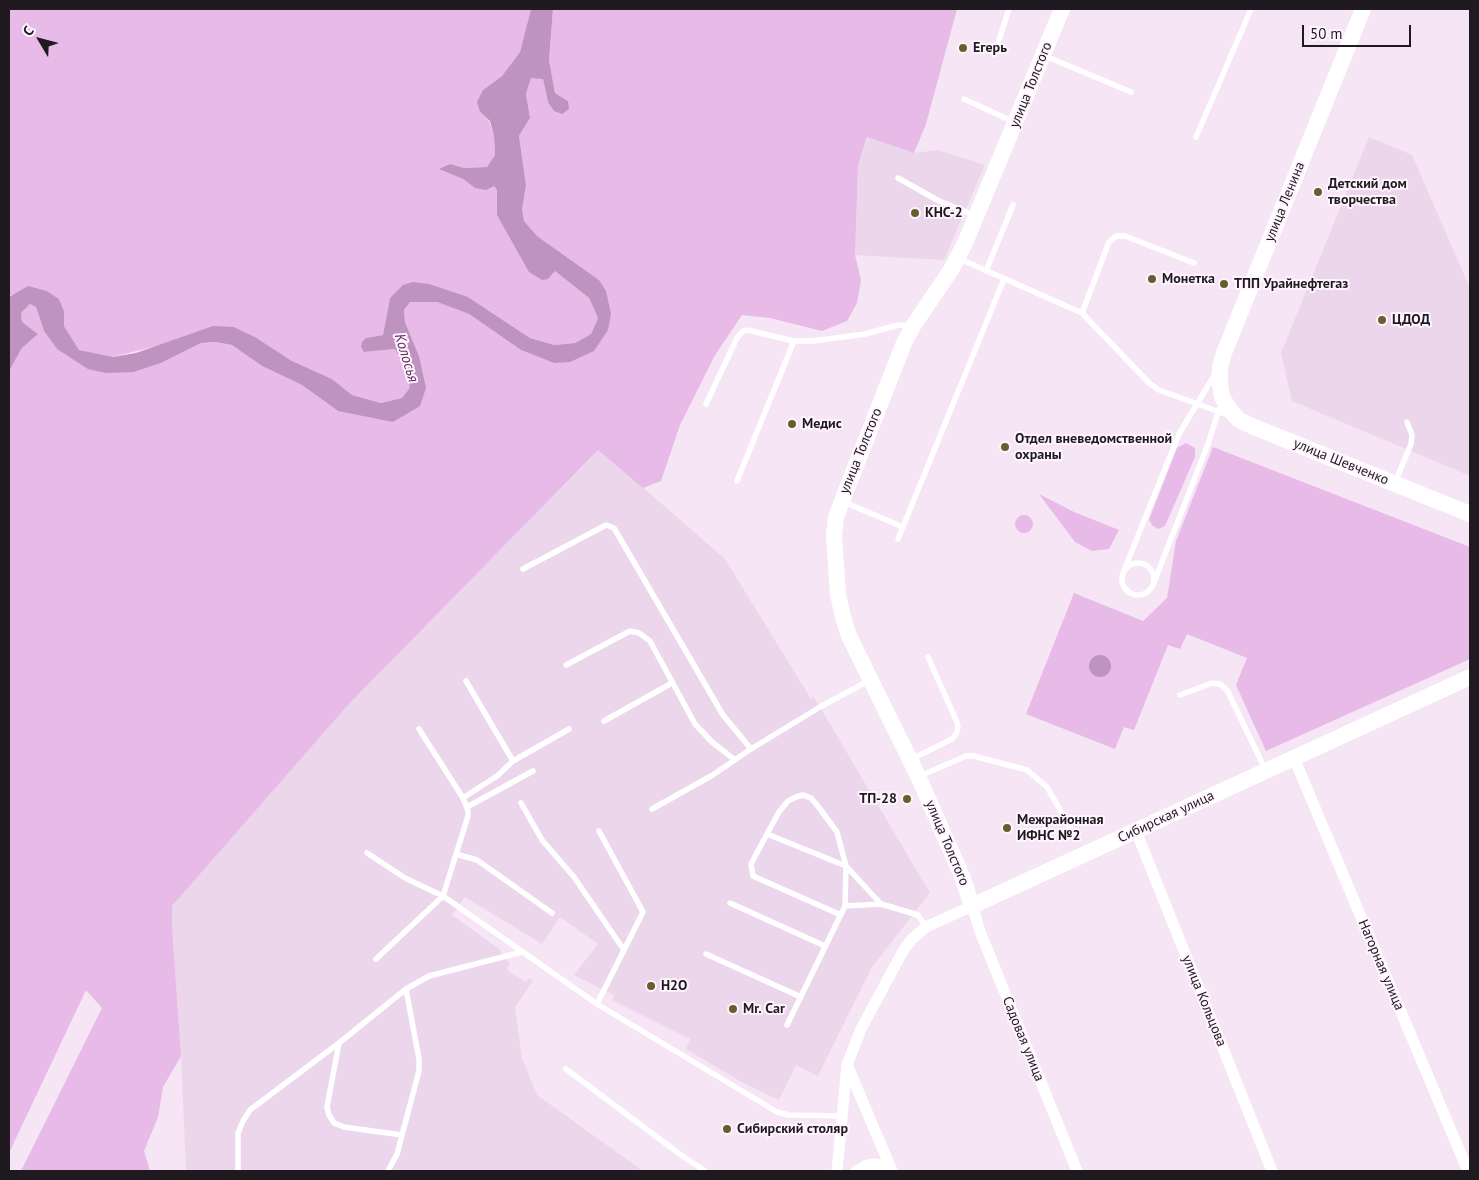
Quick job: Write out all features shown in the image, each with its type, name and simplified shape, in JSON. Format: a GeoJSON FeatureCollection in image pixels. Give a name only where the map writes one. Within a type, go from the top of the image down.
{"type":"FeatureCollection","features":[{"type":"Feature","properties":{"kind":"street","name":"улица Толстого"},"geometry":{"type":"LineString","coordinates":[[972,906],[962,876],[918,776],[849,636],[838,594],[834,536],[836,517],[842,501],[913,326],[958,258],[1062,9]]}},
{"type":"Feature","properties":{"kind":"street","name":"улица Ленина"},"geometry":{"type":"LineString","coordinates":[[1220,404],[1220,376],[1224,354],[1364,9]]}},
{"type":"Feature","properties":{"kind":"street","name":"улица Шевченко"},"geometry":{"type":"LineString","coordinates":[[1220,404],[1230,410],[1240,420],[1254,427],[1470,514]]}},
{"type":"Feature","properties":{"kind":"street","name":"Сибирская улица"},"geometry":{"type":"LineString","coordinates":[[837,1171],[847,1065],[861,1029],[903,951],[911,940],[926,927],[1470,678]]}},
{"type":"Feature","properties":{"kind":"street","name":"Нагорная улица"},"geometry":{"type":"LineString","coordinates":[[1294,758],[1468,1171]]}},
{"type":"Feature","properties":{"kind":"street","name":"улица Кольцова"},"geometry":{"type":"LineString","coordinates":[[1136,832],[1272,1171]]}},
{"type":"Feature","properties":{"kind":"street","name":"Садовая улица"},"geometry":{"type":"LineString","coordinates":[[972,906],[981,934],[1077,1171]]}},
{"type":"Feature","properties":{"kind":"street"},"geometry":{"type":"LineString","coordinates":[[847,1065],[891,1171]]}},
{"type":"Feature","properties":{"kind":"street"},"geometry":{"type":"LineString","coordinates":[[856,1171],[874,1164],[880,1164],[891,1171]]}},
{"type":"Feature","properties":{"kind":"lane"},"geometry":{"type":"LineString","coordinates":[[996,49],[1008,9]]}},
{"type":"Feature","properties":{"kind":"lane"},"geometry":{"type":"LineString","coordinates":[[1196,137],[1250,9]]}},
{"type":"Feature","properties":{"kind":"lane"},"geometry":{"type":"LineString","coordinates":[[1043,54],[1131,92]]}},
{"type":"Feature","properties":{"kind":"lane"},"geometry":{"type":"LineString","coordinates":[[964,99],[1016,122]]}},
{"type":"Feature","properties":{"kind":"lane"},"geometry":{"type":"LineString","coordinates":[[898,178],[939,201],[977,216]]}},
{"type":"Feature","properties":{"kind":"lane"},"geometry":{"type":"LineString","coordinates":[[986,271],[1013,205]]}},
{"type":"Feature","properties":{"kind":"lane"},"geometry":{"type":"LineString","coordinates":[[1082,313],[1109,242],[1116,236],[1125,236],[1194,263]]}},
{"type":"Feature","properties":{"kind":"lane"},"geometry":{"type":"LineString","coordinates":[[958,258],[1082,313],[1149,383],[1159,390],[1198,404],[1220,404],[1207,447],[1153,584],[1145,594],[1132,594],[1123,585],[1123,573],[1179,434],[1198,404],[1224,354]]}},
{"type":"Feature","properties":{"kind":"lane"},"geometry":{"type":"LineString","coordinates":[[898,540],[1004,279]]}},
{"type":"Feature","properties":{"kind":"lane"},"geometry":{"type":"LineString","coordinates":[[706,404],[737,338],[743,331],[747,330],[794,341],[813,341],[865,334],[898,325],[913,326]]}},
{"type":"Feature","properties":{"kind":"lane"},"geometry":{"type":"LineString","coordinates":[[737,481],[794,341]]}},
{"type":"Feature","properties":{"kind":"lane"},"geometry":{"type":"LineString","coordinates":[[1395,483],[1411,444],[1412,435],[1408,422]]}},
{"type":"Feature","properties":{"kind":"lane"},"geometry":{"type":"LineString","coordinates":[[842,501],[903,527]]}},
{"type":"Feature","properties":{"kind":"lane"},"geometry":{"type":"LineString","coordinates":[[523,569],[606,525],[614,528],[724,715],[751,749]]}},
{"type":"Feature","properties":{"kind":"lane"},"geometry":{"type":"LineString","coordinates":[[1123,573],[1131,564],[1144,563],[1153,572],[1153,584]]}},
{"type":"Feature","properties":{"kind":"lane"},"geometry":{"type":"LineString","coordinates":[[566,665],[630,631],[639,632],[650,641],[696,724],[712,742],[735,760]]}},
{"type":"Feature","properties":{"kind":"lane"},"geometry":{"type":"LineString","coordinates":[[910,760],[952,740],[958,728],[928,657]]}},
{"type":"Feature","properties":{"kind":"lane"},"geometry":{"type":"LineString","coordinates":[[652,809],[711,776],[820,707],[870,680]]}},
{"type":"Feature","properties":{"kind":"lane"},"geometry":{"type":"LineString","coordinates":[[466,681],[513,761]]}},
{"type":"Feature","properties":{"kind":"lane"},"geometry":{"type":"LineString","coordinates":[[604,721],[672,683]]}},
{"type":"Feature","properties":{"kind":"lane"},"geometry":{"type":"LineString","coordinates":[[1180,695],[1212,683],[1220,684],[1227,690],[1266,771]]}},
{"type":"Feature","properties":{"kind":"lane"},"geometry":{"type":"LineString","coordinates":[[376,960],[443,896],[468,816],[463,798],[420,729]]}},
{"type":"Feature","properties":{"kind":"lane"},"geometry":{"type":"LineString","coordinates":[[463,798],[497,776],[513,761],[569,729]]}},
{"type":"Feature","properties":{"kind":"lane"},"geometry":{"type":"LineString","coordinates":[[918,776],[966,756],[974,756],[1026,770],[1047,787],[1073,833]]}},
{"type":"Feature","properties":{"kind":"lane"},"geometry":{"type":"LineString","coordinates":[[467,807],[534,771]]}},
{"type":"Feature","properties":{"kind":"lane"},"geometry":{"type":"LineString","coordinates":[[787,1025],[845,906],[846,866],[837,832],[811,798],[803,796],[788,800],[779,812],[751,864],[753,876],[840,915]]}},
{"type":"Feature","properties":{"kind":"lane"},"geometry":{"type":"LineString","coordinates":[[521,803],[546,846],[574,877],[624,950]]}},
{"type":"Feature","properties":{"kind":"lane"},"geometry":{"type":"LineString","coordinates":[[597,1004],[644,912],[599,830]]}},
{"type":"Feature","properties":{"kind":"lane"},"geometry":{"type":"LineString","coordinates":[[767,834],[846,866],[881,904]]}},
{"type":"Feature","properties":{"kind":"lane"},"geometry":{"type":"LineString","coordinates":[[367,853],[414,883],[443,896],[597,1004],[777,1112],[789,1115],[842,1116]]}},
{"type":"Feature","properties":{"kind":"lane"},"geometry":{"type":"LineString","coordinates":[[456,854],[477,860],[552,913]]}},
{"type":"Feature","properties":{"kind":"lane"},"geometry":{"type":"LineString","coordinates":[[730,903],[825,946]]}},
{"type":"Feature","properties":{"kind":"lane"},"geometry":{"type":"LineString","coordinates":[[845,906],[881,904],[918,915],[926,927]]}},
{"type":"Feature","properties":{"kind":"lane"},"geometry":{"type":"LineString","coordinates":[[238,1171],[238,1133],[250,1110],[339,1043],[406,989],[429,976],[522,952]]}},
{"type":"Feature","properties":{"kind":"lane"},"geometry":{"type":"LineString","coordinates":[[706,954],[801,997]]}},
{"type":"Feature","properties":{"kind":"lane"},"geometry":{"type":"LineString","coordinates":[[388,1171],[393,1163],[402,1135],[419,1071],[419,1059],[406,989]]}},
{"type":"Feature","properties":{"kind":"lane"},"geometry":{"type":"LineString","coordinates":[[339,1043],[327,1107],[329,1116],[334,1123],[344,1127],[402,1135]]}},
{"type":"Feature","properties":{"kind":"lane"},"geometry":{"type":"LineString","coordinates":[[566,1069],[681,1155],[706,1171]]}},
{"type":"Feature","properties":{"kind":"shaded area"},"geometry":{"type":"Polygon","coordinates":[[[9,9],[531,9],[520,52],[502,76],[483,90],[480,112],[489,121],[494,136],[495,155],[487,167],[464,168],[450,164],[440,169],[463,179],[476,188],[494,186],[497,190],[497,215],[548,279],[555,271],[589,298],[598,318],[591,334],[575,343],[554,345],[530,338],[468,297],[390,298],[383,335],[366,338],[364,352],[395,349],[410,378],[409,389],[402,398],[381,403],[352,395],[332,379],[292,361],[255,337],[234,327],[112,357],[79,350],[64,326],[64,311],[59,299],[47,291],[11,295],[9,297],[9,9]]]}},
{"type":"Feature","properties":{"kind":"shaded area"},"geometry":{"type":"Polygon","coordinates":[[[553,9],[957,9],[926,124],[914,153],[867,137],[858,165],[855,255],[861,280],[857,303],[847,321],[822,331],[770,318],[742,315],[715,355],[680,425],[661,481],[643,488],[598,450],[348,705],[172,906],[181,1056],[163,1087],[158,1117],[144,1151],[150,1171],[21,1171],[102,1008],[86,990],[9,1153],[9,371],[22,348],[38,334],[22,322],[21,313],[30,304],[36,307],[44,331],[57,349],[134,372],[161,363],[201,343],[215,342],[232,345],[262,366],[302,385],[338,411],[420,406],[419,356],[405,322],[404,310],[410,302],[437,302],[469,314],[521,350],[554,363],[608,330],[599,280],[537,236],[524,221],[522,210],[526,185],[519,136],[530,118],[526,94],[531,77],[543,79],[548,102],[568,101],[555,93],[549,60],[553,9]]]}},
{"type":"Feature","properties":{"kind":"shaded area"},"geometry":{"type":"Polygon","coordinates":[[[868,137],[914,153],[938,150],[985,165],[944,260],[855,255],[858,165],[868,137]]]}},
{"type":"Feature","properties":{"kind":"shaded area","name":"ЦДОД"},"geometry":{"type":"Polygon","coordinates":[[[1369,137],[1412,155],[1470,288],[1470,476],[1292,401],[1281,353],[1369,137]]]}},
{"type":"Feature","properties":{"kind":"shaded area"},"geometry":{"type":"Polygon","coordinates":[[[1186,443],[1195,448],[1195,457],[1165,526],[1158,529],[1149,520],[1177,448],[1186,443]]]}},
{"type":"Feature","properties":{"kind":"shaded area"},"geometry":{"type":"Polygon","coordinates":[[[1213,447],[1470,547],[1470,659],[1266,751],[1236,685],[1247,658],[1187,634],[1180,649],[1168,645],[1134,730],[1124,727],[1115,749],[1026,714],[1074,593],[1143,621],[1167,598],[1176,541],[1213,447]]]}},
{"type":"Feature","properties":{"kind":"shaded area"},"geometry":{"type":"Polygon","coordinates":[[[599,449],[725,559],[811,699],[814,697],[930,893],[872,967],[818,1076],[796,1065],[779,1100],[745,1084],[686,1049],[690,1039],[612,1000],[614,995],[574,975],[598,944],[560,917],[542,944],[465,897],[452,915],[499,949],[510,964],[507,970],[526,982],[529,978],[533,981],[515,1007],[522,1058],[537,1095],[643,1171],[186,1171],[172,906],[348,705],[599,449]]]}},
{"type":"Feature","properties":{"kind":"shaded area"},"geometry":{"type":"Polygon","coordinates":[[[1039,494],[1074,512],[1119,530],[1109,549],[1092,551],[1075,542],[1039,494]]]}},
{"type":"Feature","properties":{"kind":"shaded area"},"geometry":{"type":"Polygon","coordinates":[[[1020,515],[1028,515],[1033,520],[1031,531],[1020,533],[1015,528],[1015,520],[1020,515]]]}},
{"type":"Feature","properties":{"kind":"water","name":"Колосья"},"geometry":{"type":"Polygon","coordinates":[[[531,9],[553,9],[549,60],[555,93],[568,101],[569,109],[562,114],[554,111],[548,102],[543,79],[531,78],[526,94],[530,118],[519,136],[526,185],[522,210],[524,221],[537,236],[599,280],[606,291],[611,314],[608,330],[594,351],[570,362],[554,363],[521,350],[469,314],[437,302],[410,302],[404,310],[405,322],[419,356],[426,388],[420,406],[393,422],[338,411],[302,385],[262,366],[232,345],[215,342],[201,343],[161,363],[134,372],[106,373],[88,369],[57,349],[44,331],[36,307],[30,304],[21,313],[22,322],[38,334],[22,348],[9,371],[9,297],[28,286],[47,291],[59,299],[64,311],[64,326],[79,350],[113,357],[136,353],[213,326],[234,327],[255,337],[292,361],[332,379],[352,395],[381,403],[402,398],[409,389],[410,378],[395,349],[364,352],[361,347],[362,342],[366,338],[383,335],[390,298],[403,285],[413,282],[429,284],[468,297],[530,338],[554,345],[575,343],[591,334],[598,318],[589,298],[555,271],[548,279],[542,280],[529,272],[497,215],[497,190],[494,186],[486,190],[475,188],[463,179],[439,169],[450,164],[464,168],[487,167],[495,155],[494,136],[490,121],[480,112],[477,102],[483,90],[502,76],[520,52],[531,9]]]}},
{"type":"Feature","properties":{"kind":"water"},"geometry":{"type":"Polygon","coordinates":[[[1100,655],[1108,658],[1111,666],[1108,674],[1100,677],[1092,674],[1089,666],[1092,658],[1100,655]]]}},
{"type":"Feature","properties":{"kind":"place","name":"Егерь"},"geometry":{"type":"Point","coordinates":[963,48]}},
{"type":"Feature","properties":{"kind":"place","name":"Детский дом творчества"},"geometry":{"type":"Point","coordinates":[1318,192]}},
{"type":"Feature","properties":{"kind":"place","name":"КНС-2"},"geometry":{"type":"Point","coordinates":[915,213]}},
{"type":"Feature","properties":{"kind":"place","name":"Монетка"},"geometry":{"type":"Point","coordinates":[1152,279]}},
{"type":"Feature","properties":{"kind":"place","name":"ТПП Урайнефтегаз"},"geometry":{"type":"Point","coordinates":[1224,284]}},
{"type":"Feature","properties":{"kind":"place","name":"ЦДОД"},"geometry":{"type":"Point","coordinates":[1382,320]}},
{"type":"Feature","properties":{"kind":"place","name":"Медис"},"geometry":{"type":"Point","coordinates":[792,424]}},
{"type":"Feature","properties":{"kind":"place","name":"Отдел вневедомственной охраны"},"geometry":{"type":"Point","coordinates":[1005,447]}},
{"type":"Feature","properties":{"kind":"place","name":"ТП-28"},"geometry":{"type":"Point","coordinates":[907,799]}},
{"type":"Feature","properties":{"kind":"place","name":"Межрайонная ИФНС №2"},"geometry":{"type":"Point","coordinates":[1007,828]}},
{"type":"Feature","properties":{"kind":"place","name":"Н2О"},"geometry":{"type":"Point","coordinates":[651,986]}},
{"type":"Feature","properties":{"kind":"place","name":"Mr. Car"},"geometry":{"type":"Point","coordinates":[733,1009]}},
{"type":"Feature","properties":{"kind":"place","name":"Сибирский столяр"},"geometry":{"type":"Point","coordinates":[727,1129]}}]}
